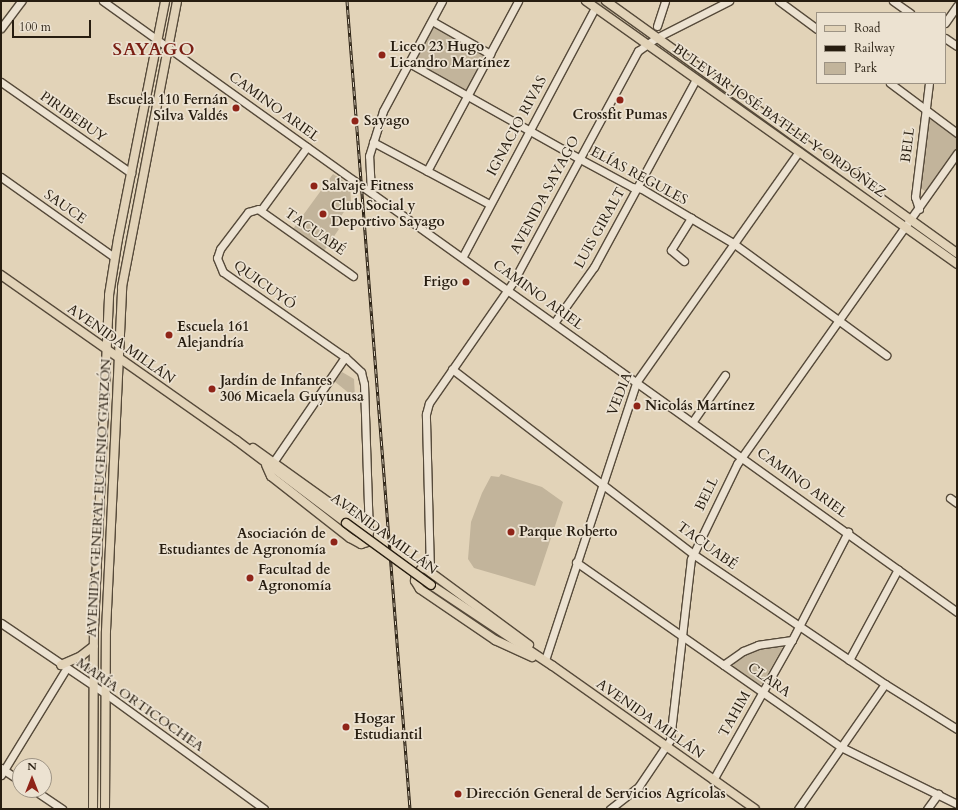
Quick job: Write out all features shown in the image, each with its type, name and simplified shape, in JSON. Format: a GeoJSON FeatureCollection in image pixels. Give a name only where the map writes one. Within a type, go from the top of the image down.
{"type":"FeatureCollection","features":[{"type":"Feature","properties":{"kind":"main road","name":"AVENIDA GENERAL EUGENIO GARZÓN"},"geometry":{"type":"LineString","coordinates":[[93,809],[94,646],[106,350],[114,257],[165,1]]}},
{"type":"Feature","properties":{"kind":"main road","name":"AVENIDA GENERAL EUGENIO GARZÓN"},"geometry":{"type":"LineString","coordinates":[[105,809],[106,609],[118,358],[125,260],[177,1]]}},
{"type":"Feature","properties":{"kind":"main road","name":"BULEVAR JOSÉ BATLLE Y ORDÓÑEZ"},"geometry":{"type":"LineString","coordinates":[[586,1],[957,263]]}},
{"type":"Feature","properties":{"kind":"main road","name":"BULEVAR JOSÉ BATLLE Y ORDÓÑEZ"},"geometry":{"type":"LineString","coordinates":[[606,1],[957,253]]}},
{"type":"Feature","properties":{"kind":"main road","name":"AVENIDA MILLÁN"},"geometry":{"type":"LineString","coordinates":[[1,275],[236,440],[265,464],[431,585],[543,659],[755,809]]}},
{"type":"Feature","properties":{"kind":"main road"},"geometry":{"type":"LineString","coordinates":[[236,440],[274,461],[369,531],[370,539],[364,544],[350,538],[271,476],[265,464]]}},
{"type":"Feature","properties":{"kind":"main road"},"geometry":{"type":"LineString","coordinates":[[543,659],[532,647],[423,567],[415,579],[420,588],[495,640],[553,666]]}},
{"type":"Feature","properties":{"kind":"main road"},"geometry":{"type":"LineString","coordinates":[[63,667],[94,646]]}},
{"type":"Feature","properties":{"kind":"street"},"geometry":{"type":"LineString","coordinates":[[1,28],[21,1]]}},
{"type":"Feature","properties":{"kind":"street","name":"CAMINO ARIEL"},"geometry":{"type":"LineString","coordinates":[[103,1],[168,46],[307,147],[463,256],[508,290],[848,532],[957,612]]}},
{"type":"Feature","properties":{"kind":"street"},"geometry":{"type":"LineString","coordinates":[[371,192],[369,156],[384,110],[442,1]]}},
{"type":"Feature","properties":{"kind":"street"},"geometry":{"type":"LineString","coordinates":[[427,170],[518,1]]}},
{"type":"Feature","properties":{"kind":"street"},"geometry":{"type":"LineString","coordinates":[[657,26],[665,1]]}},
{"type":"Feature","properties":{"kind":"street","name":"AVENIDA SAYAGO"},"geometry":{"type":"LineString","coordinates":[[430,572],[428,559],[426,414],[432,399],[508,290],[638,51],[646,43],[729,1]]}},
{"type":"Feature","properties":{"kind":"street"},"geometry":{"type":"LineString","coordinates":[[779,1],[816,28]]}},
{"type":"Feature","properties":{"kind":"street"},"geometry":{"type":"LineString","coordinates":[[893,1],[909,12]]}},
{"type":"Feature","properties":{"kind":"street"},"geometry":{"type":"LineString","coordinates":[[946,22],[957,6]]}},
{"type":"Feature","properties":{"kind":"street","name":"IGNACIO RIVAS"},"geometry":{"type":"LineString","coordinates":[[463,256],[489,204],[595,8]]}},
{"type":"Feature","properties":{"kind":"street"},"geometry":{"type":"LineString","coordinates":[[432,21],[490,54]]}},
{"type":"Feature","properties":{"kind":"street"},"geometry":{"type":"LineString","coordinates":[[946,39],[957,46]]}},
{"type":"Feature","properties":{"kind":"street","name":"ELÍAS REGULES"},"geometry":{"type":"LineString","coordinates":[[409,63],[580,159],[637,188],[733,243],[886,354]]}},
{"type":"Feature","properties":{"kind":"street","name":"LUIS GIRALT"},"geometry":{"type":"LineString","coordinates":[[554,323],[594,267],[696,78]]}},
{"type":"Feature","properties":{"kind":"street","name":"PIRIBEBUY"},"geometry":{"type":"LineString","coordinates":[[1,82],[131,173]]}},
{"type":"Feature","properties":{"kind":"street"},"geometry":{"type":"LineString","coordinates":[[891,84],[957,133]]}},
{"type":"Feature","properties":{"kind":"street","name":"BELL"},"geometry":{"type":"LineString","coordinates":[[919,208],[915,197],[928,84]]}},
{"type":"Feature","properties":{"kind":"street"},"geometry":{"type":"LineString","coordinates":[[373,142],[489,204]]}},
{"type":"Feature","properties":{"kind":"street","name":"QUICUYÓ"},"geometry":{"type":"LineString","coordinates":[[307,147],[261,210],[253,209],[244,218],[218,253],[219,267],[355,364],[362,376],[369,531]]}},
{"type":"Feature","properties":{"kind":"street","name":"VEDIA"},"geometry":{"type":"LineString","coordinates":[[543,659],[636,381],[799,150]]}},
{"type":"Feature","properties":{"kind":"street","name":"BELL"},"geometry":{"type":"LineString","coordinates":[[610,809],[639,786],[667,747],[671,734],[693,554],[742,456],[906,228],[957,153]]}},
{"type":"Feature","properties":{"kind":"street","name":"SAUCE"},"geometry":{"type":"LineString","coordinates":[[1,177],[114,257]]}},
{"type":"Feature","properties":{"kind":"street","name":"TACUABÉ"},"geometry":{"type":"LineString","coordinates":[[261,210],[353,276]]}},
{"type":"Feature","properties":{"kind":"street"},"geometry":{"type":"LineString","coordinates":[[684,261],[671,250],[691,218]]}},
{"type":"Feature","properties":{"kind":"street"},"geometry":{"type":"LineString","coordinates":[[274,461],[345,357]]}},
{"type":"Feature","properties":{"kind":"street","name":"TACUABÉ"},"geometry":{"type":"LineString","coordinates":[[452,369],[693,554],[885,684],[957,729]]}},
{"type":"Feature","properties":{"kind":"street"},"geometry":{"type":"LineString","coordinates":[[693,421],[725,375]]}},
{"type":"Feature","properties":{"kind":"street"},"geometry":{"type":"LineString","coordinates":[[950,498],[957,503]]}},
{"type":"Feature","properties":{"kind":"street","name":"TAHIM"},"geometry":{"type":"LineString","coordinates":[[714,780],[792,640],[848,532]]}},
{"type":"Feature","properties":{"kind":"street"},"geometry":{"type":"LineString","coordinates":[[423,567],[428,559]]}},
{"type":"Feature","properties":{"kind":"street","name":"CLARA"},"geometry":{"type":"LineString","coordinates":[[576,562],[841,747],[957,804]]}},
{"type":"Feature","properties":{"kind":"street"},"geometry":{"type":"LineString","coordinates":[[849,660],[898,569]]}},
{"type":"Feature","properties":{"kind":"street","name":"MARÍA ORTICOCHEA"},"geometry":{"type":"LineString","coordinates":[[1,623],[63,667],[106,694],[264,809]]}},
{"type":"Feature","properties":{"kind":"street"},"geometry":{"type":"LineString","coordinates":[[723,665],[743,651],[758,645],[792,640]]}},
{"type":"Feature","properties":{"kind":"street"},"geometry":{"type":"LineString","coordinates":[[12,777],[2,771],[63,667]]}},
{"type":"Feature","properties":{"kind":"street"},"geometry":{"type":"LineString","coordinates":[[798,809],[885,684]]}},
{"type":"Feature","properties":{"kind":"street"},"geometry":{"type":"LineString","coordinates":[[927,809],[938,794]]}},
{"type":"Feature","properties":{"kind":"street"},"geometry":{"type":"LineString","coordinates":[[46,798],[62,809]]}},
{"type":"Feature","properties":{"kind":"green space"},"geometry":{"type":"Polygon","coordinates":[[[592,1],[599,1],[641,31],[621,18],[592,1]]]}},
{"type":"Feature","properties":{"kind":"green space"},"geometry":{"type":"Polygon","coordinates":[[[435,27],[483,53],[483,59],[467,89],[462,90],[416,63],[415,57],[431,29],[435,27]]]}},
{"type":"Feature","properties":{"kind":"green space"},"geometry":{"type":"Polygon","coordinates":[[[658,47],[699,72],[902,218],[872,200],[658,47]]]}},
{"type":"Feature","properties":{"kind":"green space"},"geometry":{"type":"Polygon","coordinates":[[[932,118],[957,137],[957,148],[926,192],[919,187],[927,121],[932,118]]]}},
{"type":"Feature","properties":{"kind":"green space","name":"Club Social y Deportivo Sayago"},"geometry":{"type":"Polygon","coordinates":[[[333,174],[350,185],[351,202],[334,226],[339,229],[324,251],[293,229],[333,174]]]}},
{"type":"Feature","properties":{"kind":"green space"},"geometry":{"type":"Polygon","coordinates":[[[342,372],[354,379],[355,398],[334,381],[342,372]]]}},
{"type":"Feature","properties":{"kind":"green space","name":"Parque Roberto"},"geometry":{"type":"Polygon","coordinates":[[[501,474],[542,487],[563,502],[535,586],[474,568],[468,559],[471,522],[482,493],[491,476],[499,477],[501,474]]]}},
{"type":"Feature","properties":{"kind":"green space"},"geometry":{"type":"Polygon","coordinates":[[[781,644],[782,649],[762,684],[755,684],[733,667],[735,659],[758,648],[781,644]]]}},
{"type":"Feature","properties":{"kind":"railway"},"geometry":{"type":"LineString","coordinates":[[347,1],[410,809]]}},
{"type":"Feature","properties":{"kind":"place","name":"Liceo 23 Hugo Licandro Martínez"},"geometry":{"type":"Point","coordinates":[382,55]}},
{"type":"Feature","properties":{"kind":"place","name":"Crossfit Pumas"},"geometry":{"type":"Point","coordinates":[620,100]}},
{"type":"Feature","properties":{"kind":"place","name":"Escuela 110 Fernán Silva Valdés"},"geometry":{"type":"Point","coordinates":[236,108]}},
{"type":"Feature","properties":{"kind":"place","name":"Sayago"},"geometry":{"type":"Point","coordinates":[355,121]}},
{"type":"Feature","properties":{"kind":"place","name":"Salvaje Fitness"},"geometry":{"type":"Point","coordinates":[314,186]}},
{"type":"Feature","properties":{"kind":"place","name":"Club Social y Deportivo Sayago"},"geometry":{"type":"Point","coordinates":[323,214]}},
{"type":"Feature","properties":{"kind":"place","name":"Frigo"},"geometry":{"type":"Point","coordinates":[466,282]}},
{"type":"Feature","properties":{"kind":"place","name":"Escuela 161 Alejandría"},"geometry":{"type":"Point","coordinates":[169,335]}},
{"type":"Feature","properties":{"kind":"place","name":"Jardín de Infantes 306 Micaela Guyunusa"},"geometry":{"type":"Point","coordinates":[212,389]}},
{"type":"Feature","properties":{"kind":"place","name":"Nicolás Martínez"},"geometry":{"type":"Point","coordinates":[637,406]}},
{"type":"Feature","properties":{"kind":"place","name":"Parque Roberto"},"geometry":{"type":"Point","coordinates":[511,532]}},
{"type":"Feature","properties":{"kind":"place","name":"Asociación de Estudiantes de Agronomía"},"geometry":{"type":"Point","coordinates":[334,542]}},
{"type":"Feature","properties":{"kind":"place","name":"Facultad de Agronomía"},"geometry":{"type":"Point","coordinates":[250,578]}},
{"type":"Feature","properties":{"kind":"place","name":"Hogar Estudiantil"},"geometry":{"type":"Point","coordinates":[346,727]}},
{"type":"Feature","properties":{"kind":"place","name":"Dirección General de Servicios Agrícolas"},"geometry":{"type":"Point","coordinates":[458,794]}},
{"type":"Feature","properties":{"kind":"district","name":"SAYAGO"},"geometry":{"type":"Point","coordinates":[154,50]}}]}
